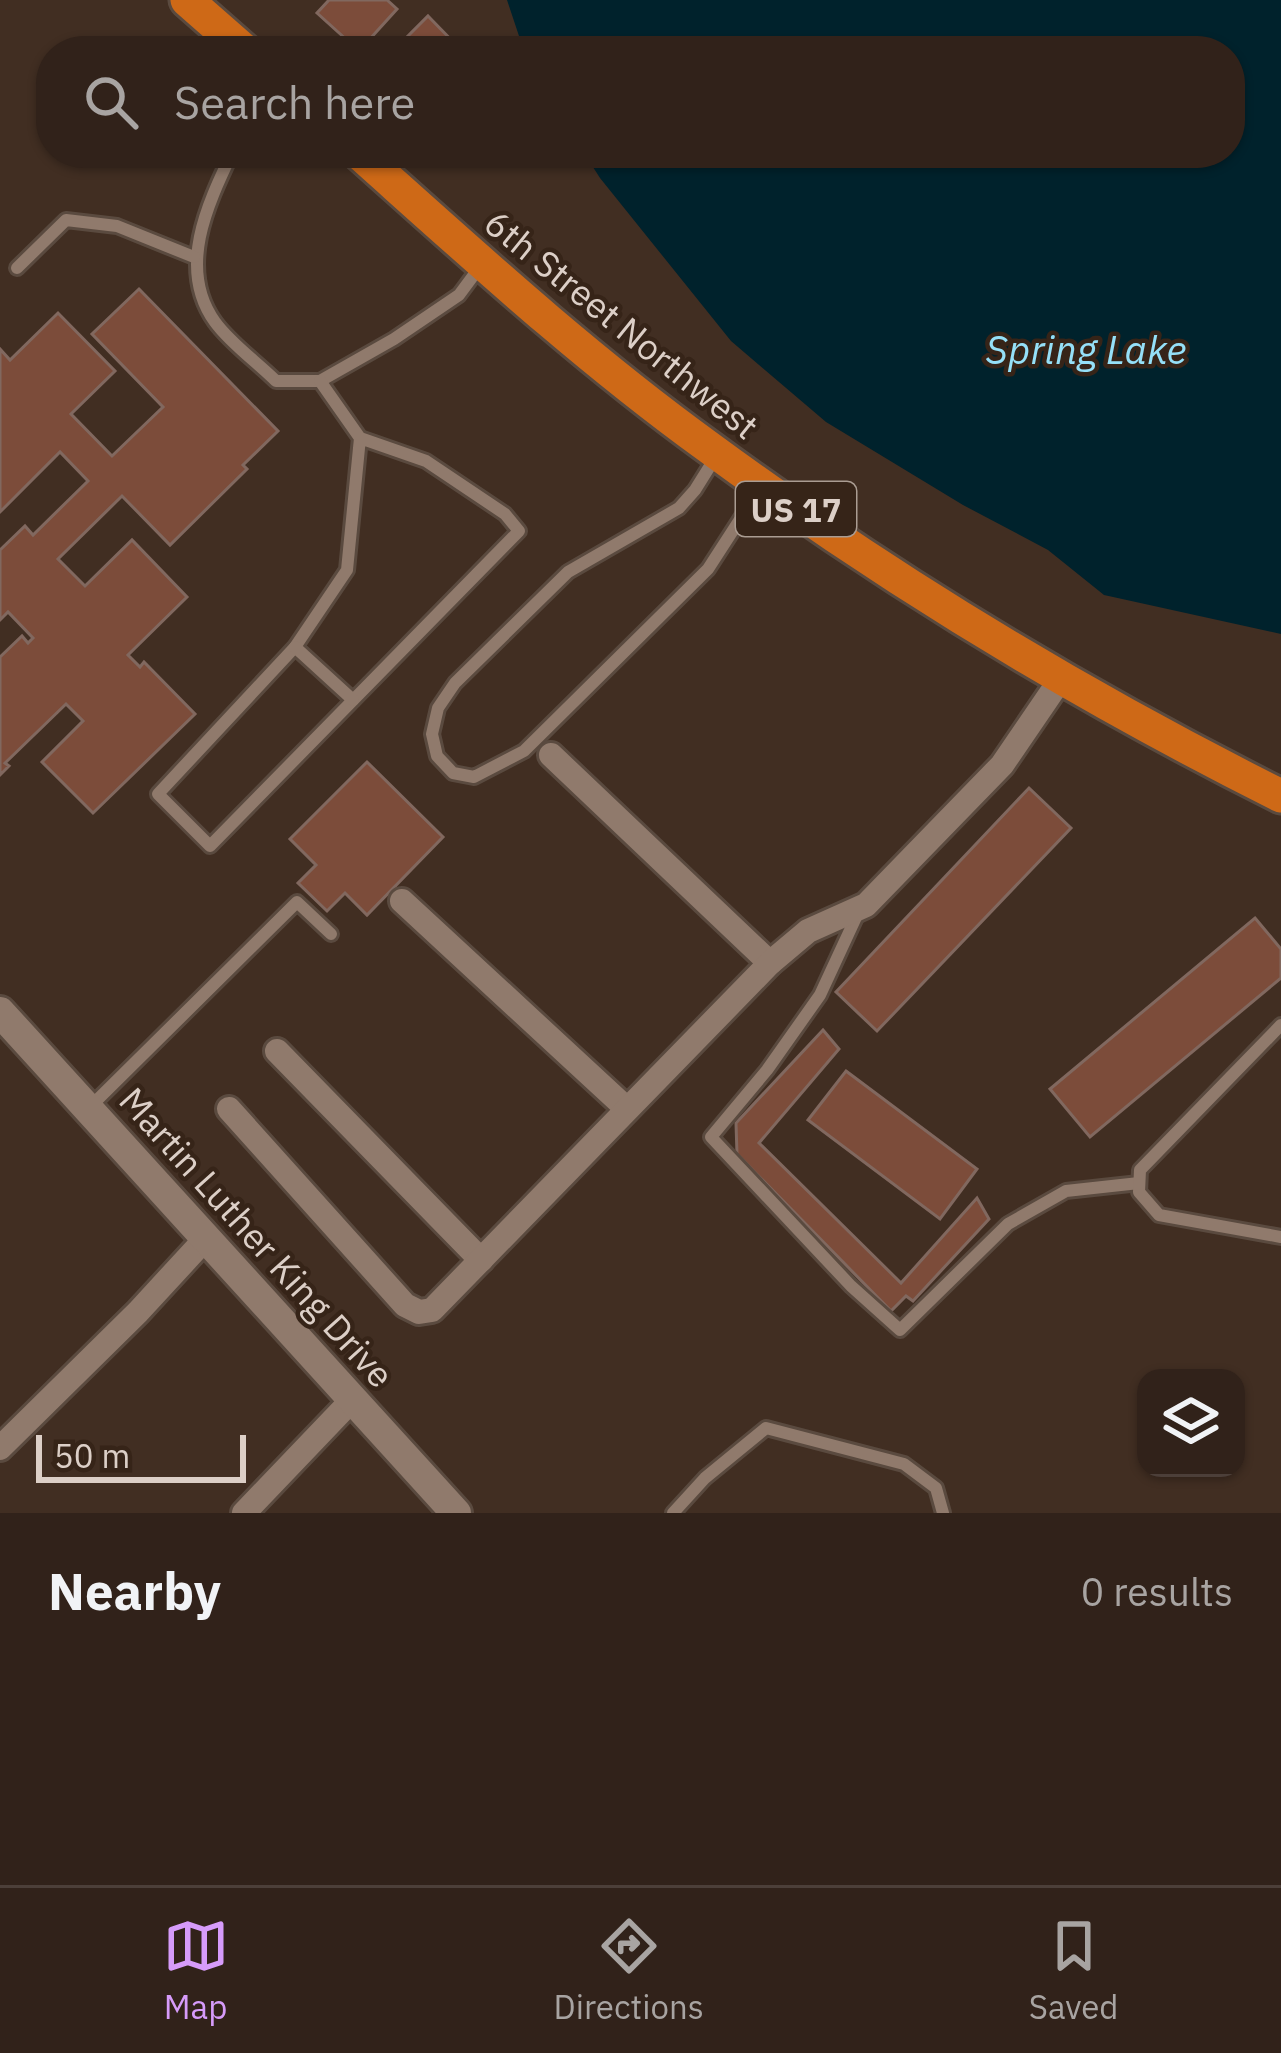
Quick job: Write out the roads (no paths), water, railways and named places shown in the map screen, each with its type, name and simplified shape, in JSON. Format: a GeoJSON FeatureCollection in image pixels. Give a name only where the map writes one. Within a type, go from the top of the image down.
{"type":"FeatureCollection","features":[{"type":"Feature","properties":{"kind":"highway"},"geometry":{"type":"LineString","coordinates":[[187,0],[227,36]]}},
{"type":"Feature","properties":{"kind":"highway","name":"6th Street Northwest"},"geometry":{"type":"LineString","coordinates":[[376,168],[613,374],[762,486],[1060,680],[1281,796]]}},
{"type":"Feature","properties":{"kind":"street"},"geometry":{"type":"LineString","coordinates":[[230,1109],[405,1305],[419,1312],[431,1310],[770,963],[808,931],[860,908],[1002,766],[1060,680]]}},
{"type":"Feature","properties":{"kind":"street"},"geometry":{"type":"LineString","coordinates":[[551,754],[770,963]]}},
{"type":"Feature","properties":{"kind":"street"},"geometry":{"type":"LineString","coordinates":[[403,901],[626,1108]]}},
{"type":"Feature","properties":{"kind":"street","name":"Martin Luther King Drive"},"geometry":{"type":"LineString","coordinates":[[0,1012],[456,1513]]}},
{"type":"Feature","properties":{"kind":"street"},"geometry":{"type":"LineString","coordinates":[[277,1051],[481,1260]]}},
{"type":"Feature","properties":{"kind":"street"},"geometry":{"type":"LineString","coordinates":[[0,1448],[207,1237]]}},
{"type":"Feature","properties":{"kind":"street"},"geometry":{"type":"LineString","coordinates":[[244,1513],[352,1400]]}},
{"type":"Feature","properties":{"kind":"lane"},"geometry":{"type":"LineString","coordinates":[[227,168],[194,257],[200,291],[215,322],[276,381],[320,381],[394,339],[458,295],[482,263]]}},
{"type":"Feature","properties":{"kind":"lane"},"geometry":{"type":"LineString","coordinates":[[16,268],[66,220],[117,226],[194,257]]}},
{"type":"Feature","properties":{"kind":"lane"},"geometry":{"type":"LineString","coordinates":[[320,381],[360,438],[427,461],[505,514],[519,531],[210,846],[158,794],[295,647],[347,570],[360,438]]}},
{"type":"Feature","properties":{"kind":"lane"},"geometry":{"type":"LineString","coordinates":[[718,454],[679,508],[568,572],[455,683],[439,708],[432,734],[437,756],[453,773],[474,778],[524,752],[708,569],[762,486]]}},
{"type":"Feature","properties":{"kind":"lane"},"geometry":{"type":"LineString","coordinates":[[295,647],[353,700]]}},
{"type":"Feature","properties":{"kind":"lane"},"geometry":{"type":"LineString","coordinates":[[88,1109],[297,902],[331,934]]}},
{"type":"Feature","properties":{"kind":"lane"},"geometry":{"type":"LineString","coordinates":[[860,908],[820,995],[767,1070],[711,1137],[851,1286],[900,1330],[1008,1224],[1066,1191],[1139,1184]]}},
{"type":"Feature","properties":{"kind":"lane"},"geometry":{"type":"LineString","coordinates":[[1281,1025],[1140,1171],[1139,1184],[1139,1192],[1159,1215],[1281,1237]]}},
{"type":"Feature","properties":{"kind":"lane"},"geometry":{"type":"LineString","coordinates":[[673,1513],[705,1478],[766,1428],[904,1464],[936,1488],[943,1513]]}},
{"type":"Feature","properties":{"kind":"water","name":"Spring Lake"},"geometry":{"type":"Polygon","coordinates":[[[507,0],[1281,0],[1281,634],[1104,595],[1048,550],[826,422],[731,341],[594,168],[1245,168],[1245,36],[519,36],[507,0]]]}}]}
